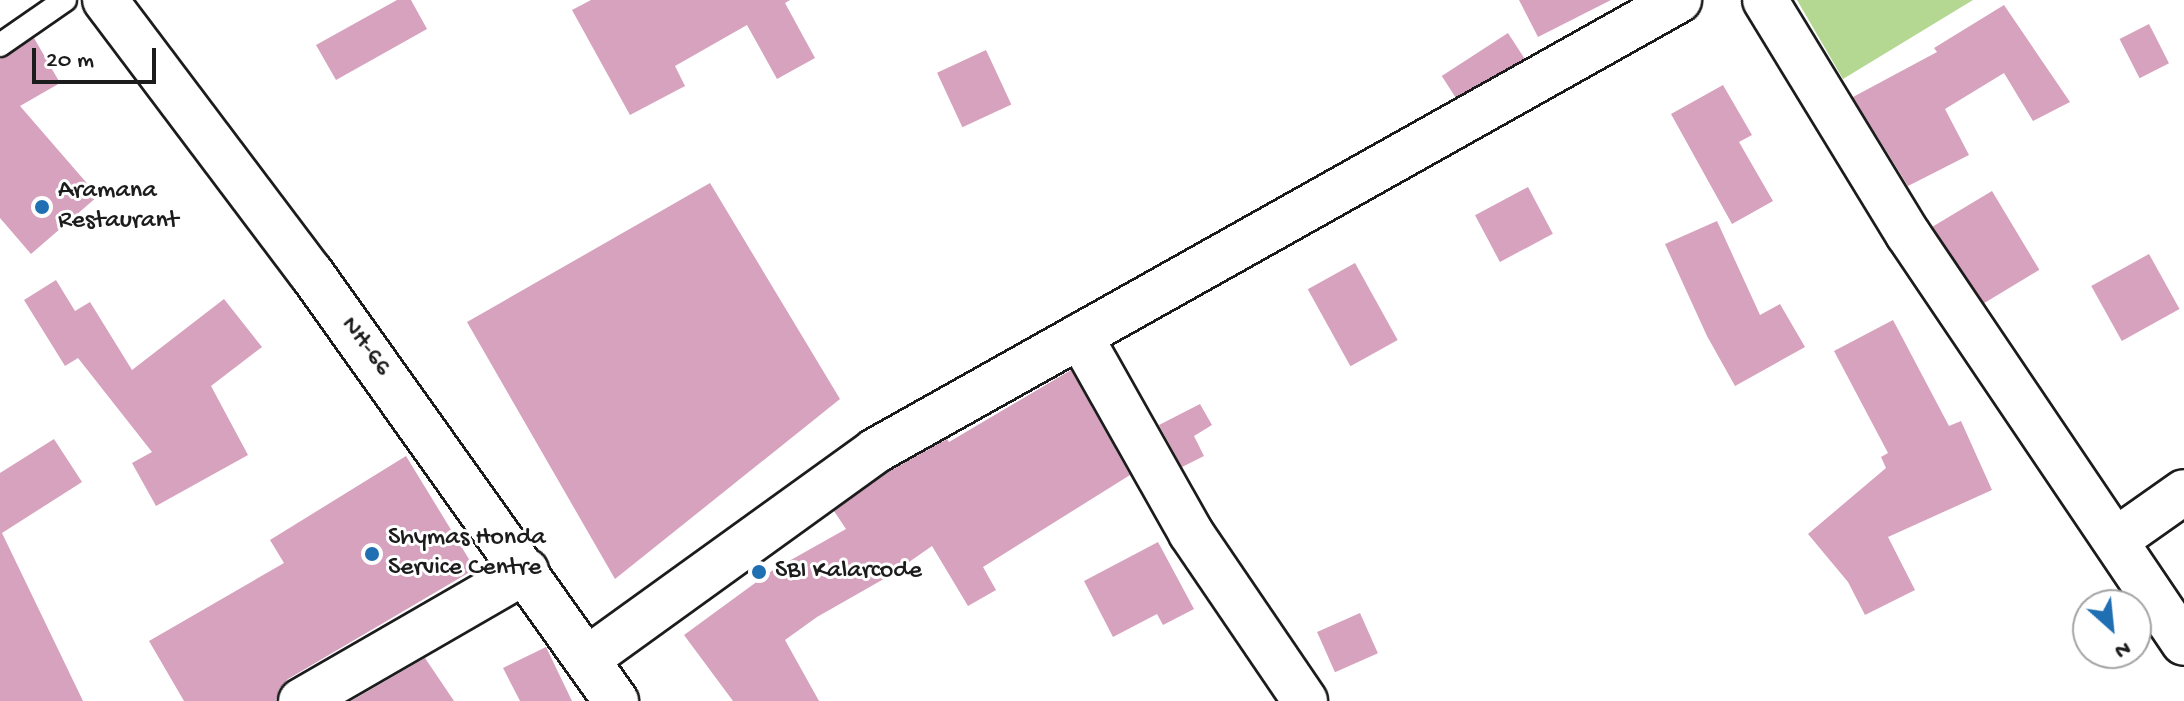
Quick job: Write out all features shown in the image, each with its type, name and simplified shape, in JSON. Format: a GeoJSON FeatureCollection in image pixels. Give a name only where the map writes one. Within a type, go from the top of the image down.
{"type":"FeatureCollection","features":[{"type":"Feature","properties":{"kind":"street"},"geometry":{"type":"LineString","coordinates":[[587,659],[875,451],[1679,0]]}},
{"type":"Feature","properties":{"kind":"street"},"geometry":{"type":"LineString","coordinates":[[1765,0],[1908,234],[2184,643]]}},
{"type":"Feature","properties":{"kind":"street","name":"NH-66"},"geometry":{"type":"LineString","coordinates":[[121,5],[616,701]]}},
{"type":"Feature","properties":{"kind":"street"},"geometry":{"type":"LineString","coordinates":[[1080,336],[1191,533],[1305,701]]}},
{"type":"Feature","properties":{"kind":"street"},"geometry":{"type":"LineString","coordinates":[[2116,540],[2184,492]]}},
{"type":"Feature","properties":{"kind":"street"},"geometry":{"type":"LineString","coordinates":[[301,701],[526,571]]}},
{"type":"Feature","properties":{"kind":"lane"},"geometry":{"type":"LineString","coordinates":[[0,45],[65,0]]}},
{"type":"Feature","properties":{"kind":"green space"},"geometry":{"type":"Polygon","coordinates":[[[1797,0],[1973,0],[1843,79],[1797,0]]]}},
{"type":"Feature","properties":{"kind":"building"},"geometry":{"type":"Polygon","coordinates":[[[397,0],[411,0],[427,29],[336,80],[316,45],[397,0]]]}},
{"type":"Feature","properties":{"kind":"building"},"geometry":{"type":"Polygon","coordinates":[[[591,0],[790,0],[785,3],[815,58],[777,79],[747,25],[675,66],[685,86],[630,115],[572,10],[591,0]]]}},
{"type":"Feature","properties":{"kind":"building"},"geometry":{"type":"Polygon","coordinates":[[[1519,0],[1611,0],[1538,37],[1519,0]]]}},
{"type":"Feature","properties":{"kind":"building"},"geometry":{"type":"Polygon","coordinates":[[[2004,5],[2070,102],[2033,121],[2004,73],[1945,109],[1969,155],[1908,186],[1853,97],[1937,52],[1934,48],[2004,5]]]}},
{"type":"Feature","properties":{"kind":"building"},"geometry":{"type":"Polygon","coordinates":[[[2149,24],[2169,63],[2140,78],[2120,39],[2149,24]]]}},
{"type":"Feature","properties":{"kind":"building"},"geometry":{"type":"Polygon","coordinates":[[[1508,33],[1524,58],[1458,101],[1442,76],[1508,33]]]}},
{"type":"Feature","properties":{"kind":"building"},"geometry":{"type":"Polygon","coordinates":[[[34,38],[60,83],[20,106],[98,196],[31,254],[0,218],[0,59],[34,38]]]}},
{"type":"Feature","properties":{"kind":"building"},"geometry":{"type":"Polygon","coordinates":[[[986,50],[1011,104],[962,127],[937,73],[986,50]]]}},
{"type":"Feature","properties":{"kind":"building"},"geometry":{"type":"Polygon","coordinates":[[[1723,85],[1752,135],[1739,142],[1773,201],[1732,224],[1671,114],[1723,85]]]}},
{"type":"Feature","properties":{"kind":"building"},"geometry":{"type":"Polygon","coordinates":[[[710,183],[840,399],[615,579],[467,322],[710,183]]]}},
{"type":"Feature","properties":{"kind":"building"},"geometry":{"type":"Polygon","coordinates":[[[1528,187],[1553,234],[1500,262],[1475,215],[1528,187]]]}},
{"type":"Feature","properties":{"kind":"building"},"geometry":{"type":"Polygon","coordinates":[[[1992,191],[2039,270],[1980,305],[1933,227],[1992,191]]]}},
{"type":"Feature","properties":{"kind":"building"},"geometry":{"type":"Polygon","coordinates":[[[1717,221],[1760,315],[1780,304],[1805,347],[1735,386],[1707,336],[1665,244],[1717,221]]]}},
{"type":"Feature","properties":{"kind":"building"},"geometry":{"type":"Polygon","coordinates":[[[2149,254],[2180,309],[2122,341],[2091,286],[2149,254]]]}},
{"type":"Feature","properties":{"kind":"building"},"geometry":{"type":"Polygon","coordinates":[[[1355,263],[1398,340],[1350,366],[1308,289],[1355,263]]]}},
{"type":"Feature","properties":{"kind":"building"},"geometry":{"type":"Polygon","coordinates":[[[56,280],[75,311],[90,302],[132,370],[224,299],[262,347],[211,386],[248,455],[156,506],[132,463],[152,452],[78,358],[65,366],[24,300],[56,280]]]}},
{"type":"Feature","properties":{"kind":"building"},"geometry":{"type":"Polygon","coordinates":[[[1893,320],[1949,426],[1961,421],[1992,490],[1888,537],[1915,590],[1865,615],[1848,582],[1808,534],[1886,468],[1881,457],[1888,453],[1834,351],[1893,320]]]}},
{"type":"Feature","properties":{"kind":"building"},"geometry":{"type":"Polygon","coordinates":[[[1071,370],[1130,475],[983,567],[996,590],[968,606],[932,546],[785,640],[819,701],[733,701],[684,635],[773,570],[846,529],[834,511],[888,472],[947,439],[949,442],[1071,370]]]}},
{"type":"Feature","properties":{"kind":"building"},"geometry":{"type":"Polygon","coordinates":[[[1200,404],[1212,425],[1194,436],[1204,456],[1182,467],[1159,425],[1200,404]]]}},
{"type":"Feature","properties":{"kind":"building"},"geometry":{"type":"Polygon","coordinates":[[[54,439],[82,482],[2,533],[83,701],[0,701],[0,473],[54,439]]]}},
{"type":"Feature","properties":{"kind":"building"},"geometry":{"type":"Polygon","coordinates":[[[406,456],[475,569],[288,679],[279,689],[276,701],[184,701],[149,641],[284,563],[270,540],[406,456]]]}},
{"type":"Feature","properties":{"kind":"building"},"geometry":{"type":"Polygon","coordinates":[[[1158,542],[1194,609],[1163,625],[1157,614],[1113,637],[1084,581],[1158,542]]]}},
{"type":"Feature","properties":{"kind":"building"},"geometry":{"type":"Polygon","coordinates":[[[1360,613],[1378,653],[1335,672],[1317,632],[1360,613]]]}},
{"type":"Feature","properties":{"kind":"building"},"geometry":{"type":"Polygon","coordinates":[[[546,647],[572,701],[520,701],[503,668],[546,647]]]}},
{"type":"Feature","properties":{"kind":"building"},"geometry":{"type":"Polygon","coordinates":[[[425,658],[454,701],[351,701],[425,658]]]}},
{"type":"Feature","properties":{"kind":"place","name":"Aramana Restaurant"},"geometry":{"type":"Point","coordinates":[42,207]}},
{"type":"Feature","properties":{"kind":"place","name":"Shymas Honda Service Centre"},"geometry":{"type":"Point","coordinates":[372,554]}},
{"type":"Feature","properties":{"kind":"place","name":"SBI Kalarcode"},"geometry":{"type":"Point","coordinates":[759,572]}}]}
